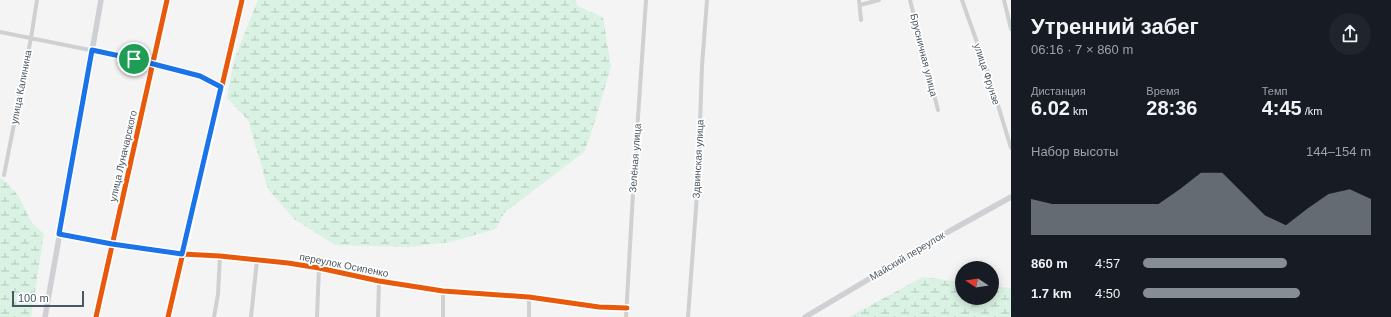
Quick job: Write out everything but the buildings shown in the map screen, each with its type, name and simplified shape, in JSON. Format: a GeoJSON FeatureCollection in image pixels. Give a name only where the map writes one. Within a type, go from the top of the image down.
{"type":"FeatureCollection","features":[{"type":"Feature","properties":{"kind":"main road"},"geometry":{"type":"LineString","coordinates":[[45,317],[101,0]]}},
{"type":"Feature","properties":{"kind":"main road"},"geometry":{"type":"LineString","coordinates":[[168,317],[242,0]]}},
{"type":"Feature","properties":{"kind":"main road","name":"Майский переулок"},"geometry":{"type":"LineString","coordinates":[[805,317],[948,232],[1011,197]]}},
{"type":"Feature","properties":{"kind":"street","name":"улица Калинина"},"geometry":{"type":"LineString","coordinates":[[4,175],[37,0]]}},
{"type":"Feature","properties":{"kind":"street","name":"улица Луначарского"},"geometry":{"type":"LineString","coordinates":[[96,317],[167,0]]}},
{"type":"Feature","properties":{"kind":"street","name":"Зелёная улица"},"geometry":{"type":"LineString","coordinates":[[626,317],[646,0]]}},
{"type":"Feature","properties":{"kind":"street","name":"Здвинская улица"},"geometry":{"type":"LineString","coordinates":[[688,317],[698,181],[707,0]]}},
{"type":"Feature","properties":{"kind":"street"},"geometry":{"type":"LineString","coordinates":[[861,20],[859,2],[879,0]]}},
{"type":"Feature","properties":{"kind":"street","name":"Брусничная улица"},"geometry":{"type":"LineString","coordinates":[[910,0],[938,110]]}},
{"type":"Feature","properties":{"kind":"street","name":"улица Фрунзе"},"geometry":{"type":"LineString","coordinates":[[962,0],[990,78],[1011,148]]}},
{"type":"Feature","properties":{"kind":"street"},"geometry":{"type":"LineString","coordinates":[[1004,0],[1011,29]]}},
{"type":"Feature","properties":{"kind":"street"},"geometry":{"type":"LineString","coordinates":[[0,32],[92,50],[153,64],[200,76],[221,87]]}},
{"type":"Feature","properties":{"kind":"street","name":"переулок Осипенко"},"geometry":{"type":"LineString","coordinates":[[59,234],[112,244],[182,254],[220,256],[319,268],[379,281],[443,291],[529,297],[599,307],[627,308]]}},
{"type":"Feature","properties":{"kind":"street"},"geometry":{"type":"LineString","coordinates":[[214,317],[218,294],[220,256]]}},
{"type":"Feature","properties":{"kind":"street"},"geometry":{"type":"LineString","coordinates":[[251,317],[257,260]]}},
{"type":"Feature","properties":{"kind":"street"},"geometry":{"type":"LineString","coordinates":[[317,317],[319,268]]}},
{"type":"Feature","properties":{"kind":"street"},"geometry":{"type":"LineString","coordinates":[[378,317],[379,281]]}},
{"type":"Feature","properties":{"kind":"street"},"geometry":{"type":"LineString","coordinates":[[443,291],[443,317]]}},
{"type":"Feature","properties":{"kind":"street"},"geometry":{"type":"LineString","coordinates":[[529,297],[530,317]]}},
{"type":"Feature","properties":{"kind":"green space"},"geometry":{"type":"Polygon","coordinates":[[[258,0],[576,0],[577,6],[603,17],[611,67],[584,152],[504,213],[496,229],[450,242],[408,247],[335,245],[294,219],[268,189],[248,120],[227,98],[234,60],[258,0]]]}},
{"type":"Feature","properties":{"kind":"green space"},"geometry":{"type":"Polygon","coordinates":[[[0,178],[8,183],[19,197],[32,223],[44,234],[31,317],[0,317],[0,178]]]}},
{"type":"Feature","properties":{"kind":"green space"},"geometry":{"type":"Polygon","coordinates":[[[923,277],[955,281],[955,305],[999,305],[999,287],[1011,288],[1011,317],[849,317],[923,277]]]}},
{"type":"Feature","properties":{"kind":"cycle path"},"geometry":{"type":"LineString","coordinates":[[96,317],[167,0]]}},
{"type":"Feature","properties":{"kind":"cycle path"},"geometry":{"type":"LineString","coordinates":[[168,317],[242,0]]}},
{"type":"Feature","properties":{"kind":"cycle path"},"geometry":{"type":"LineString","coordinates":[[59,234],[112,244],[182,254],[220,256],[288,263],[379,281],[443,291],[529,297],[599,307],[627,308]]}},
{"type":"Feature","properties":{"kind":"route"},"geometry":{"type":"LineString","coordinates":[[92,50],[134,59],[200,76],[221,87],[182,254],[112,244],[59,234],[92,50]]}}]}
